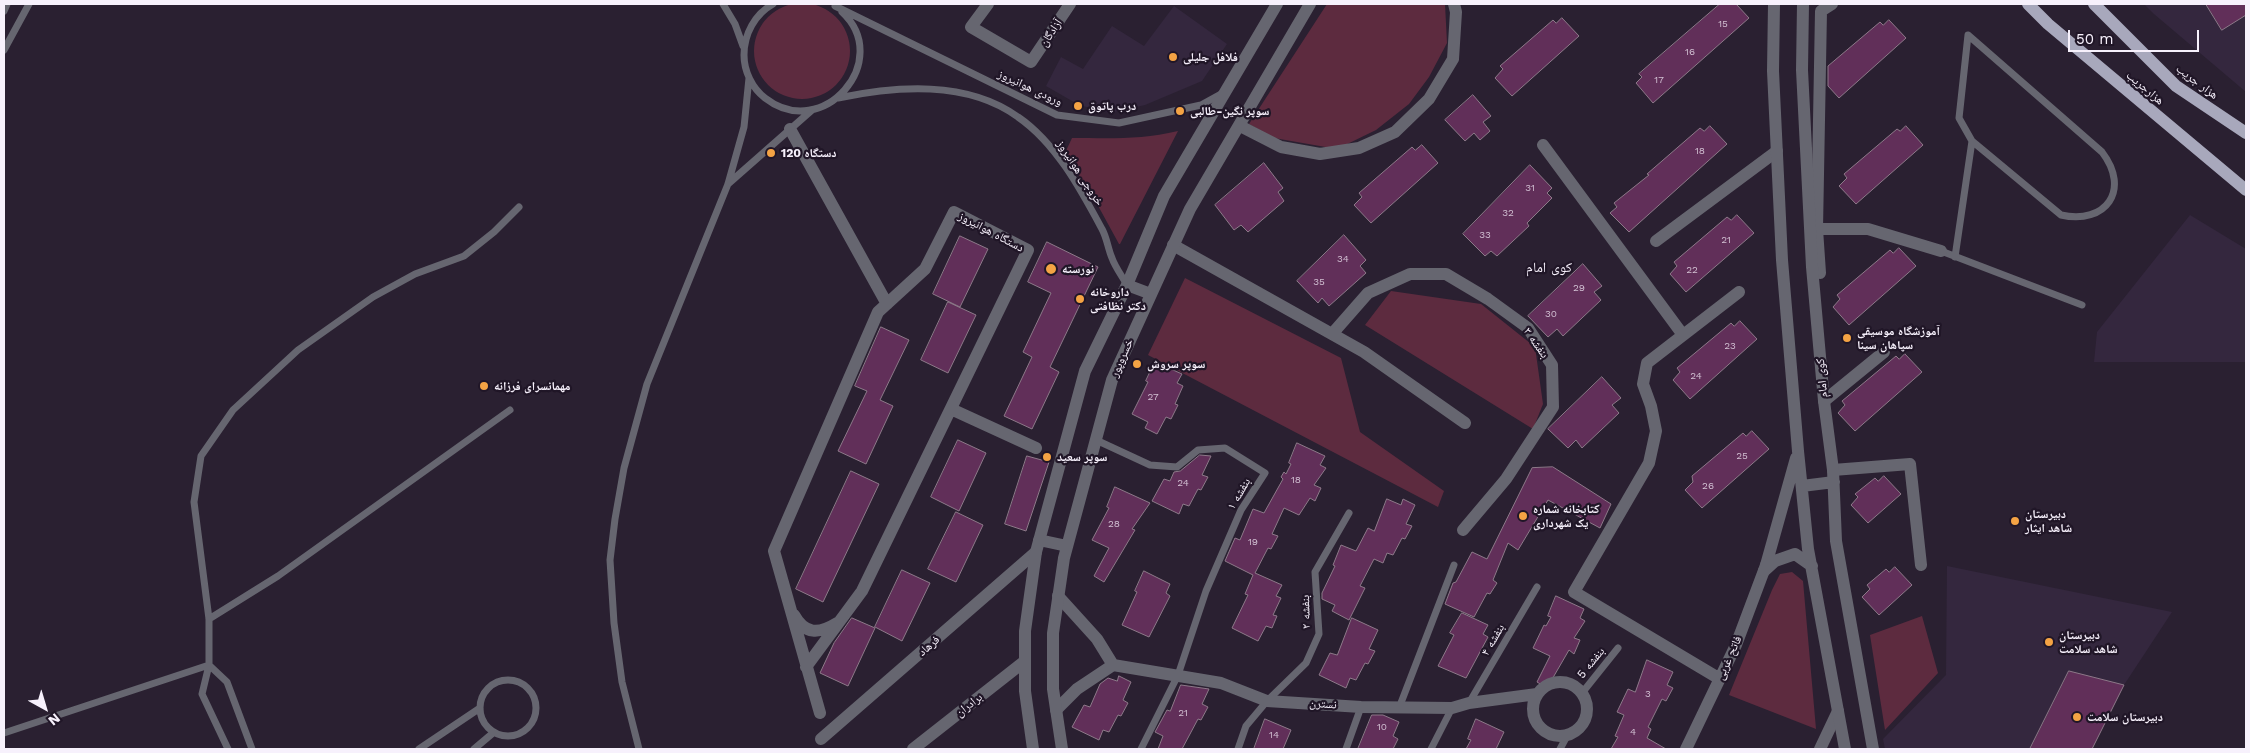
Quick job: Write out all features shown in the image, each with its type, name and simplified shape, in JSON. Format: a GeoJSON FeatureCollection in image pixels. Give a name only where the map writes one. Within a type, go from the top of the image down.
{"type":"FeatureCollection","features":[{"type":"Feature","properties":{"kind":"main road","name":"هزارجریب"},"geometry":{"type":"LineString","coordinates":[[2028,4],[2048,24],[2246,190]]}},
{"type":"Feature","properties":{"kind":"main road","name":"هزار جریب"},"geometry":{"type":"LineString","coordinates":[[2094,4],[2176,86],[2246,134]]}},
{"type":"Feature","properties":{"kind":"street","name":"آزادگان"},"geometry":{"type":"LineString","coordinates":[[988,4],[971,27],[1031,62],[1070,4]]}},
{"type":"Feature","properties":{"kind":"street"},"geometry":{"type":"LineString","coordinates":[[1033,749],[1025,691],[1025,631],[1036,552],[1085,371],[1126,285],[1164,196],[1277,4]]}},
{"type":"Feature","properties":{"kind":"street","name":"خسروپور"},"geometry":{"type":"LineString","coordinates":[[1062,749],[1053,689],[1053,633],[1058,596],[1067,546],[1112,380],[1190,209],[1310,4]]}},
{"type":"Feature","properties":{"kind":"street"},"geometry":{"type":"LineString","coordinates":[[1240,126],[1281,147],[1320,154],[1359,148],[1395,132],[1430,99],[1453,59],[1456,12],[1454,4]]}},
{"type":"Feature","properties":{"kind":"street"},"geometry":{"type":"LineString","coordinates":[[1774,4],[1773,71],[1782,260],[1798,450],[1812,566],[1845,749]]}},
{"type":"Feature","properties":{"kind":"street","name":"کوی امام"},"geometry":{"type":"LineString","coordinates":[[1803,4],[1802,70],[1811,248],[1824,401],[1833,476],[1836,541],[1873,749]]}},
{"type":"Feature","properties":{"kind":"street"},"geometry":{"type":"LineString","coordinates":[[1820,274],[1818,229],[1822,11],[1832,4]]}},
{"type":"Feature","properties":{"kind":"street"},"geometry":{"type":"LineString","coordinates":[[790,129],[887,304]]}},
{"type":"Feature","properties":{"kind":"street"},"geometry":{"type":"LineString","coordinates":[[1544,145],[1683,335]]}},
{"type":"Feature","properties":{"kind":"street"},"geometry":{"type":"LineString","coordinates":[[1656,241],[1777,151]]}},
{"type":"Feature","properties":{"kind":"street","name":"دستگاه هوانیروز"},"geometry":{"type":"LineString","coordinates":[[806,667],[862,592],[1028,250],[954,212],[925,269],[878,312],[774,551],[806,667],[820,713]]}},
{"type":"Feature","properties":{"kind":"street"},"geometry":{"type":"LineString","coordinates":[[1811,248],[1818,229]]}},
{"type":"Feature","properties":{"kind":"street"},"geometry":{"type":"LineString","coordinates":[[1818,229],[1868,229],[1941,251]]}},
{"type":"Feature","properties":{"kind":"street"},"geometry":{"type":"LineString","coordinates":[[1173,245],[1364,352],[1465,423]]}},
{"type":"Feature","properties":{"kind":"street","name":"بنفشه ۳"},"geometry":{"type":"LineString","coordinates":[[1332,334],[1368,293],[1410,274],[1446,274],[1528,328],[1552,365],[1553,406],[1506,479],[1463,530]]}},
{"type":"Feature","properties":{"kind":"street"},"geometry":{"type":"LineString","coordinates":[[1126,285],[1151,294]]}},
{"type":"Feature","properties":{"kind":"street"},"geometry":{"type":"LineString","coordinates":[[1720,679],[1574,592],[1649,463],[1656,431],[1651,406],[1642,384],[1647,363],[1739,292]]}},
{"type":"Feature","properties":{"kind":"street"},"geometry":{"type":"LineString","coordinates":[[1824,401],[1884,352]]}},
{"type":"Feature","properties":{"kind":"street"},"geometry":{"type":"LineString","coordinates":[[951,409],[1036,448]]}},
{"type":"Feature","properties":{"kind":"street","name":"فاتح غربی"},"geometry":{"type":"LineString","coordinates":[[1686,749],[1736,645],[1764,568],[1798,450]]}},
{"type":"Feature","properties":{"kind":"street"},"geometry":{"type":"LineString","coordinates":[[1802,486],[1833,476],[1910,464],[1921,565]]}},
{"type":"Feature","properties":{"kind":"street"},"geometry":{"type":"LineString","coordinates":[[1039,540],[1067,546]]}},
{"type":"Feature","properties":{"kind":"street","name":"فرهاد"},"geometry":{"type":"LineString","coordinates":[[821,739],[1036,552]]}},
{"type":"Feature","properties":{"kind":"street"},"geometry":{"type":"LineString","coordinates":[[1764,568],[1775,560],[1795,554],[1812,566]]}},
{"type":"Feature","properties":{"kind":"street"},"geometry":{"type":"LineString","coordinates":[[1056,710],[1077,689],[1113,665],[1097,639],[1058,596]]}},
{"type":"Feature","properties":{"kind":"street","name":"دستگاه هوانیروز"},"geometry":{"type":"LineString","coordinates":[[790,609],[805,629],[816,632],[827,629],[841,620]]}},
{"type":"Feature","properties":{"kind":"street","name":"برادران"},"geometry":{"type":"LineString","coordinates":[[913,749],[1025,661]]}},
{"type":"Feature","properties":{"kind":"street","name":"نسترن"},"geometry":{"type":"LineString","coordinates":[[1113,665],[1221,683],[1267,701],[1399,708],[1452,708],[1469,703],[1537,694]]}},
{"type":"Feature","properties":{"kind":"street"},"geometry":{"type":"LineString","coordinates":[[1559,682],[1568,683],[1582,692],[1588,709],[1583,725],[1576,732],[1558,737],[1548,735],[1541,730],[1535,722],[1533,703],[1537,694],[1551,683],[1559,682]]}},
{"type":"Feature","properties":{"kind":"street"},"geometry":{"type":"LineString","coordinates":[[1820,749],[1838,711]]}},
{"type":"Feature","properties":{"kind":"lane"},"geometry":{"type":"LineString","coordinates":[[4,12],[8,4]]}},
{"type":"Feature","properties":{"kind":"lane"},"geometry":{"type":"LineString","coordinates":[[4,50],[29,4]]}},
{"type":"Feature","properties":{"kind":"lane"},"geometry":{"type":"LineString","coordinates":[[639,749],[622,682],[614,623],[610,560],[624,468],[647,384],[728,184],[744,127],[750,78],[740,36],[723,4]]}},
{"type":"Feature","properties":{"kind":"lane"},"geometry":{"type":"LineString","coordinates":[[744,52],[746,39],[751,27],[758,16],[773,4]]}},
{"type":"Feature","properties":{"kind":"lane"},"geometry":{"type":"LineString","coordinates":[[750,78],[762,95],[780,107],[802,111],[812,110],[826,106],[838,98],[854,78],[859,65],[860,52],[853,26],[833,5]]}},
{"type":"Feature","properties":{"kind":"lane","name":"ورودی هوانیروز"},"geometry":{"type":"LineString","coordinates":[[833,5],[1057,115],[1119,123],[1200,106],[1226,91]]}},
{"type":"Feature","properties":{"kind":"lane"},"geometry":{"type":"LineString","coordinates":[[1955,257],[1972,141],[1959,118],[1968,35],[2102,152],[2110,162],[2115,189],[2110,202],[2100,211],[2087,217],[2074,218],[2061,215],[1972,141]]}},
{"type":"Feature","properties":{"kind":"lane","name":"خروجی هوانیروز"},"geometry":{"type":"LineString","coordinates":[[838,98],[867,92],[905,89],[946,89],[986,100],[1018,116],[1048,144],[1073,179],[1104,232],[1112,259],[1126,285]]}},
{"type":"Feature","properties":{"kind":"lane"},"geometry":{"type":"LineString","coordinates":[[728,184],[812,110]]}},
{"type":"Feature","properties":{"kind":"lane"},"geometry":{"type":"LineString","coordinates":[[228,749],[202,694],[209,665],[209,619],[194,502],[201,456],[233,410],[298,350],[373,297],[415,274],[464,256],[494,232],[519,207]]}},
{"type":"Feature","properties":{"kind":"lane"},"geometry":{"type":"LineString","coordinates":[[1941,251],[2082,305]]}},
{"type":"Feature","properties":{"kind":"lane"},"geometry":{"type":"LineString","coordinates":[[209,619],[278,576],[510,410]]}},
{"type":"Feature","properties":{"kind":"lane","name":"بنفشه ۱"},"geometry":{"type":"LineString","coordinates":[[1096,440],[1150,465],[1177,467],[1198,450],[1225,448],[1265,472],[1241,510],[1206,591],[1178,675]]}},
{"type":"Feature","properties":{"kind":"lane","name":"بنفشه ۲"},"geometry":{"type":"LineString","coordinates":[[1238,749],[1246,726],[1267,701],[1306,662],[1319,634],[1315,572],[1349,513]]}},
{"type":"Feature","properties":{"kind":"lane"},"geometry":{"type":"LineString","coordinates":[[1399,708],[1454,566]]}},
{"type":"Feature","properties":{"kind":"lane","name":"بنفشه ۴"},"geometry":{"type":"LineString","coordinates":[[1469,703],[1537,587]]}},
{"type":"Feature","properties":{"kind":"lane","name":"بنفشه 5"},"geometry":{"type":"LineString","coordinates":[[1582,692],[1618,648]]}},
{"type":"Feature","properties":{"kind":"lane"},"geometry":{"type":"LineString","coordinates":[[4,732],[209,665]]}},
{"type":"Feature","properties":{"kind":"lane"},"geometry":{"type":"LineString","coordinates":[[209,665],[227,682],[252,749]]}},
{"type":"Feature","properties":{"kind":"lane"},"geometry":{"type":"LineString","coordinates":[[1141,749],[1178,675]]}},
{"type":"Feature","properties":{"kind":"lane"},"geometry":{"type":"LineString","coordinates":[[501,680],[519,682],[527,686],[533,694],[536,712],[528,728],[520,734],[511,736],[493,733],[481,718],[480,708],[486,691],[501,680]]}},
{"type":"Feature","properties":{"kind":"lane"},"geometry":{"type":"LineString","coordinates":[[1346,749],[1361,706]]}},
{"type":"Feature","properties":{"kind":"lane"},"geometry":{"type":"LineString","coordinates":[[419,749],[480,708]]}},
{"type":"Feature","properties":{"kind":"lane"},"geometry":{"type":"LineString","coordinates":[[1431,749],[1452,708]]}},
{"type":"Feature","properties":{"kind":"lane"},"geometry":{"type":"LineString","coordinates":[[474,749],[493,733]]}},
{"type":"Feature","properties":{"kind":"lane"},"geometry":{"type":"LineString","coordinates":[[1560,749],[1567,736]]}},
{"type":"Feature","properties":{"kind":"shaded area"},"geometry":{"type":"Polygon","coordinates":[[[802,3],[820,6],[836,17],[847,33],[850,51],[847,69],[836,85],[820,96],[802,99],[784,96],[768,85],[757,69],[754,51],[757,33],[768,17],[784,6],[802,3]]]}},
{"type":"Feature","properties":{"kind":"shaded area"},"geometry":{"type":"Polygon","coordinates":[[[1327,4],[1445,4],[1447,43],[1429,77],[1409,104],[1376,130],[1337,149],[1274,138],[1249,124],[1327,4]]]}},
{"type":"Feature","properties":{"kind":"shaded area"},"geometry":{"type":"Polygon","coordinates":[[[2144,4],[2246,4],[2246,92],[2154,14],[2144,4]]]}},
{"type":"Feature","properties":{"kind":"shaded area"},"geometry":{"type":"Polygon","coordinates":[[[1174,6],[1227,44],[1202,81],[1145,105],[1110,113],[1079,105],[1046,86],[1061,57],[1083,69],[1112,26],[1144,46],[1174,6]]]}},
{"type":"Feature","properties":{"kind":"shaded area"},"geometry":{"type":"Polygon","coordinates":[[[1178,131],[1119,244],[1096,202],[1065,153],[1072,138],[1138,137],[1178,131]]]}},
{"type":"Feature","properties":{"kind":"shaded area"},"geometry":{"type":"Polygon","coordinates":[[[2190,215],[2246,249],[2246,362],[2094,362],[2097,332],[2190,215]]]}},
{"type":"Feature","properties":{"kind":"shaded area"},"geometry":{"type":"Polygon","coordinates":[[[1185,278],[1341,358],[1360,432],[1444,491],[1438,507],[1148,355],[1185,278]]]}},
{"type":"Feature","properties":{"kind":"shaded area"},"geometry":{"type":"Polygon","coordinates":[[[1391,291],[1481,304],[1535,347],[1543,404],[1533,429],[1365,325],[1391,291]]]}},
{"type":"Feature","properties":{"kind":"shaded area","name":"دبیرستان شاهد سلامت"},"geometry":{"type":"Polygon","coordinates":[[[1947,566],[2172,612],[2124,685],[2069,671],[2030,749],[1885,749],[1883,739],[1946,675],[1947,566]]]}},
{"type":"Feature","properties":{"kind":"shaded area"},"geometry":{"type":"Polygon","coordinates":[[[1792,572],[1803,581],[1816,729],[1729,695],[1780,574],[1792,572]]]}},
{"type":"Feature","properties":{"kind":"shaded area"},"geometry":{"type":"Polygon","coordinates":[[[1922,616],[1938,673],[1885,730],[1870,635],[1922,616]]]}},
{"type":"Feature","properties":{"kind":"building"},"geometry":{"type":"Polygon","coordinates":[[[1720,4],[1736,4],[1749,18],[1653,103],[1636,83],[1642,77],[1639,74],[1720,4]]]}},
{"type":"Feature","properties":{"kind":"building"},"geometry":{"type":"Polygon","coordinates":[[[2206,4],[2246,4],[2246,15],[2222,30],[2206,4]]]}},
{"type":"Feature","properties":{"kind":"building"},"geometry":{"type":"Polygon","coordinates":[[[1562,18],[1579,36],[1512,96],[1495,78],[1503,69],[1500,66],[1553,20],[1556,23],[1562,18]]]}},
{"type":"Feature","properties":{"kind":"building"},"geometry":{"type":"Polygon","coordinates":[[[1889,20],[1906,38],[1839,98],[1828,86],[1828,66],[1880,22],[1883,25],[1889,20]]]}},
{"type":"Feature","properties":{"kind":"building"},"geometry":{"type":"Polygon","coordinates":[[[1473,95],[1491,116],[1483,122],[1490,131],[1480,140],[1474,133],[1465,141],[1445,120],[1473,95]]]}},
{"type":"Feature","properties":{"kind":"building"},"geometry":{"type":"Polygon","coordinates":[[[1710,126],[1727,144],[1629,232],[1610,213],[1617,207],[1614,203],[1649,175],[1647,174],[1700,128],[1704,131],[1710,126]]]}},
{"type":"Feature","properties":{"kind":"building"},"geometry":{"type":"Polygon","coordinates":[[[1906,126],[1923,145],[1856,204],[1839,186],[1847,178],[1844,174],[1897,129],[1900,131],[1906,126]]]}},
{"type":"Feature","properties":{"kind":"building"},"geometry":{"type":"Polygon","coordinates":[[[1422,145],[1438,163],[1371,223],[1354,205],[1362,197],[1359,193],[1412,147],[1415,150],[1422,145]]]}},
{"type":"Feature","properties":{"kind":"building"},"geometry":{"type":"Polygon","coordinates":[[[1264,163],[1283,188],[1278,192],[1284,201],[1248,232],[1241,225],[1234,230],[1215,205],[1264,163]]]}},
{"type":"Feature","properties":{"kind":"building"},"geometry":{"type":"Polygon","coordinates":[[[1530,165],[1552,188],[1547,193],[1552,198],[1527,223],[1529,226],[1497,256],[1491,251],[1485,256],[1463,234],[1530,165]]]}},
{"type":"Feature","properties":{"kind":"building"},"geometry":{"type":"Polygon","coordinates":[[[1737,215],[1754,233],[1686,292],[1670,274],[1677,266],[1674,262],[1727,217],[1731,220],[1737,215]]]}},
{"type":"Feature","properties":{"kind":"building"},"geometry":{"type":"Polygon","coordinates":[[[1344,235],[1366,260],[1360,266],[1366,273],[1329,306],[1322,298],[1318,303],[1297,281],[1344,235]]]}},
{"type":"Feature","properties":{"kind":"building"},"geometry":{"type":"Polygon","coordinates":[[[960,236],[988,249],[960,307],[933,294],[960,236]]]}},
{"type":"Feature","properties":{"kind":"building"},"geometry":{"type":"Polygon","coordinates":[[[1047,242],[1098,267],[1050,367],[1059,372],[1032,429],[1004,416],[1032,357],[1023,352],[1051,293],[1028,282],[1047,242]]]}},
{"type":"Feature","properties":{"kind":"building"},"geometry":{"type":"Polygon","coordinates":[[[1899,248],[1916,266],[1849,325],[1833,307],[1840,299],[1837,295],[1890,250],[1893,253],[1899,248]]]}},
{"type":"Feature","properties":{"kind":"building"},"geometry":{"type":"Polygon","coordinates":[[[1583,264],[1602,286],[1594,292],[1601,300],[1563,336],[1557,329],[1548,337],[1528,316],[1583,264]]]}},
{"type":"Feature","properties":{"kind":"building"},"geometry":{"type":"Polygon","coordinates":[[[948,302],[976,315],[948,373],[921,360],[948,302]]]}},
{"type":"Feature","properties":{"kind":"building"},"geometry":{"type":"Polygon","coordinates":[[[1740,321],[1757,339],[1690,399],[1673,380],[1680,372],[1677,368],[1731,323],[1734,326],[1740,321]]]}},
{"type":"Feature","properties":{"kind":"building"},"geometry":{"type":"Polygon","coordinates":[[[881,327],[909,340],[880,400],[893,406],[866,464],[838,451],[867,391],[855,386],[881,327]]]}},
{"type":"Feature","properties":{"kind":"building"},"geometry":{"type":"Polygon","coordinates":[[[1905,354],[1922,372],[1855,431],[1838,413],[1845,405],[1842,401],[1896,356],[1899,359],[1905,354]]]}},
{"type":"Feature","properties":{"kind":"building"},"geometry":{"type":"Polygon","coordinates":[[[1155,362],[1182,374],[1177,383],[1183,386],[1175,404],[1178,405],[1171,419],[1166,417],[1157,434],[1145,428],[1148,422],[1132,414],[1148,382],[1146,381],[1155,362]]]}},
{"type":"Feature","properties":{"kind":"building"},"geometry":{"type":"Polygon","coordinates":[[[1602,377],[1621,398],[1612,405],[1619,413],[1582,448],[1576,440],[1568,448],[1548,429],[1602,377]]]}},
{"type":"Feature","properties":{"kind":"building"},"geometry":{"type":"Polygon","coordinates":[[[1752,431],[1769,449],[1702,508],[1685,490],[1693,482],[1692,476],[1743,433],[1746,436],[1752,431]]]}},
{"type":"Feature","properties":{"kind":"building"},"geometry":{"type":"Polygon","coordinates":[[[958,440],[986,453],[959,511],[931,497],[958,440]]]}},
{"type":"Feature","properties":{"kind":"building"},"geometry":{"type":"Polygon","coordinates":[[[1297,443],[1325,456],[1320,465],[1326,468],[1314,485],[1321,488],[1315,501],[1310,498],[1299,515],[1284,508],[1272,534],[1278,536],[1271,549],[1268,548],[1255,573],[1282,585],[1276,596],[1281,598],[1273,615],[1277,616],[1272,628],[1266,626],[1258,641],[1232,628],[1248,595],[1245,594],[1253,575],[1225,561],[1235,538],[1240,540],[1253,509],[1264,513],[1283,479],[1281,477],[1284,472],[1286,474],[1291,464],[1289,463],[1297,443]]]}},
{"type":"Feature","properties":{"kind":"building"},"geometry":{"type":"Polygon","coordinates":[[[1200,455],[1211,456],[1202,475],[1208,477],[1201,490],[1198,489],[1189,506],[1183,504],[1179,514],[1152,501],[1164,479],[1170,481],[1174,472],[1180,471],[1200,455]]]}},
{"type":"Feature","properties":{"kind":"building"},"geometry":{"type":"Polygon","coordinates":[[[1027,456],[1049,462],[1026,531],[1005,524],[1027,456]]]}},
{"type":"Feature","properties":{"kind":"building","name":"کتابخانه شماره یک شهرداری"},"geometry":{"type":"Polygon","coordinates":[[[1553,467],[1611,504],[1600,528],[1548,500],[1518,550],[1508,543],[1493,580],[1497,583],[1490,594],[1487,593],[1474,617],[1445,604],[1453,583],[1456,582],[1472,552],[1487,559],[1532,468],[1553,467]]]}},
{"type":"Feature","properties":{"kind":"building"},"geometry":{"type":"Polygon","coordinates":[[[851,471],[879,484],[823,602],[796,589],[851,471]]]}},
{"type":"Feature","properties":{"kind":"building"},"geometry":{"type":"Polygon","coordinates":[[[1884,476],[1901,494],[1868,523],[1851,505],[1858,497],[1855,494],[1875,478],[1878,481],[1884,476]]]}},
{"type":"Feature","properties":{"kind":"building"},"geometry":{"type":"Polygon","coordinates":[[[1115,487],[1150,503],[1132,529],[1135,530],[1104,582],[1094,576],[1109,548],[1092,540],[1109,508],[1107,507],[1115,487]]]}},
{"type":"Feature","properties":{"kind":"building"},"geometry":{"type":"Polygon","coordinates":[[[1387,499],[1401,505],[1403,499],[1415,505],[1406,524],[1412,526],[1405,539],[1402,538],[1393,555],[1387,553],[1383,563],[1374,559],[1360,586],[1365,588],[1349,620],[1332,611],[1335,605],[1322,599],[1322,593],[1335,566],[1333,565],[1341,545],[1356,551],[1368,528],[1374,531],[1387,499]]]}},
{"type":"Feature","properties":{"kind":"building"},"geometry":{"type":"Polygon","coordinates":[[[956,512],[983,525],[956,582],[928,569],[956,512]]]}},
{"type":"Feature","properties":{"kind":"building"},"geometry":{"type":"Polygon","coordinates":[[[1895,567],[1912,585],[1879,615],[1862,597],[1870,589],[1867,585],[1886,569],[1889,572],[1895,567]]]}},
{"type":"Feature","properties":{"kind":"building"},"geometry":{"type":"Polygon","coordinates":[[[902,570],[930,583],[902,641],[875,627],[902,570]]]}},
{"type":"Feature","properties":{"kind":"building"},"geometry":{"type":"Polygon","coordinates":[[[1144,571],[1170,584],[1166,593],[1170,596],[1149,637],[1122,625],[1144,571]]]}},
{"type":"Feature","properties":{"kind":"building"},"geometry":{"type":"Polygon","coordinates":[[[1556,596],[1584,609],[1580,618],[1585,621],[1574,638],[1580,640],[1574,654],[1569,650],[1547,688],[1537,682],[1550,656],[1533,648],[1544,625],[1546,626],[1551,617],[1548,616],[1556,596]]]}},
{"type":"Feature","properties":{"kind":"building"},"geometry":{"type":"Polygon","coordinates":[[[1462,613],[1488,625],[1483,634],[1488,637],[1466,678],[1438,666],[1454,635],[1450,633],[1462,613]]]}},
{"type":"Feature","properties":{"kind":"building"},"geometry":{"type":"Polygon","coordinates":[[[852,618],[875,628],[848,686],[820,673],[834,643],[852,618]]]}},
{"type":"Feature","properties":{"kind":"building"},"geometry":{"type":"Polygon","coordinates":[[[1352,618],[1378,630],[1369,649],[1375,651],[1368,664],[1365,663],[1356,680],[1350,678],[1346,688],[1319,675],[1330,653],[1337,655],[1352,618]]]}},
{"type":"Feature","properties":{"kind":"building"},"geometry":{"type":"Polygon","coordinates":[[[1647,660],[1673,672],[1667,685],[1673,688],[1666,701],[1662,699],[1648,727],[1651,729],[1647,738],[1666,749],[1611,749],[1618,737],[1615,736],[1624,715],[1617,712],[1628,689],[1635,692],[1647,660]]]}},
{"type":"Feature","properties":{"kind":"building","name":"دبیرستان سلامت"},"geometry":{"type":"Polygon","coordinates":[[[2069,671],[2124,685],[2092,749],[2030,749],[2069,671]]]}},
{"type":"Feature","properties":{"kind":"building"},"geometry":{"type":"Polygon","coordinates":[[[1119,676],[1131,682],[1123,700],[1128,703],[1121,716],[1118,715],[1109,732],[1103,730],[1099,740],[1072,727],[1084,705],[1090,707],[1100,684],[1108,678],[1117,681],[1119,676]]]}},
{"type":"Feature","properties":{"kind":"building"},"geometry":{"type":"Polygon","coordinates":[[[1181,685],[1209,689],[1202,704],[1208,707],[1201,720],[1198,719],[1182,749],[1158,749],[1163,736],[1155,732],[1167,710],[1170,711],[1181,685]]]}},
{"type":"Feature","properties":{"kind":"building"},"geometry":{"type":"Polygon","coordinates":[[[1372,715],[1383,715],[1399,722],[1393,736],[1398,739],[1393,749],[1358,749],[1372,715]]]}},
{"type":"Feature","properties":{"kind":"building"},"geometry":{"type":"Polygon","coordinates":[[[1265,719],[1291,730],[1283,749],[1254,749],[1265,719]]]}},
{"type":"Feature","properties":{"kind":"building"},"geometry":{"type":"Polygon","coordinates":[[[1476,719],[1504,732],[1496,749],[1466,749],[1471,740],[1468,739],[1476,719]]]}},
{"type":"Feature","properties":{"kind":"place","name":"فلافل جلیلی"},"geometry":{"type":"Point","coordinates":[1173,57]}},
{"type":"Feature","properties":{"kind":"place","name":"درب پاتوق"},"geometry":{"type":"Point","coordinates":[1078,106]}},
{"type":"Feature","properties":{"kind":"place","name":"سوپر نگین-طالبی"},"geometry":{"type":"Point","coordinates":[1180,111]}},
{"type":"Feature","properties":{"kind":"place","name":"120 دستگاه"},"geometry":{"type":"Point","coordinates":[771,153]}},
{"type":"Feature","properties":{"kind":"place","name":"نورسته"},"geometry":{"type":"Point","coordinates":[1051,269]}},
{"type":"Feature","properties":{"kind":"place","name":"داروخانه دکتر نظافتی"},"geometry":{"type":"Point","coordinates":[1080,299]}},
{"type":"Feature","properties":{"kind":"place","name":"آموزشگاه موسیقی سپاهان سینا"},"geometry":{"type":"Point","coordinates":[1847,338]}},
{"type":"Feature","properties":{"kind":"place","name":"سوپر سروش"},"geometry":{"type":"Point","coordinates":[1137,364]}},
{"type":"Feature","properties":{"kind":"place","name":"مهمانسرای فرزانه"},"geometry":{"type":"Point","coordinates":[484,386]}},
{"type":"Feature","properties":{"kind":"place","name":"سوپر سعید"},"geometry":{"type":"Point","coordinates":[1047,457]}},
{"type":"Feature","properties":{"kind":"place","name":"کتابخانه شماره یک شهرداری"},"geometry":{"type":"Point","coordinates":[1523,516]}},
{"type":"Feature","properties":{"kind":"place","name":"دبیرستان شاهد ایثار"},"geometry":{"type":"Point","coordinates":[2015,521]}},
{"type":"Feature","properties":{"kind":"place","name":"دبیرستان شاهد سلامت"},"geometry":{"type":"Point","coordinates":[2049,642]}},
{"type":"Feature","properties":{"kind":"place","name":"دبیرستان سلامت"},"geometry":{"type":"Point","coordinates":[2077,717]}},
{"type":"Feature","properties":{"kind":"district","name":"کوی امام"},"geometry":{"type":"Point","coordinates":[1549,268]}}]}
